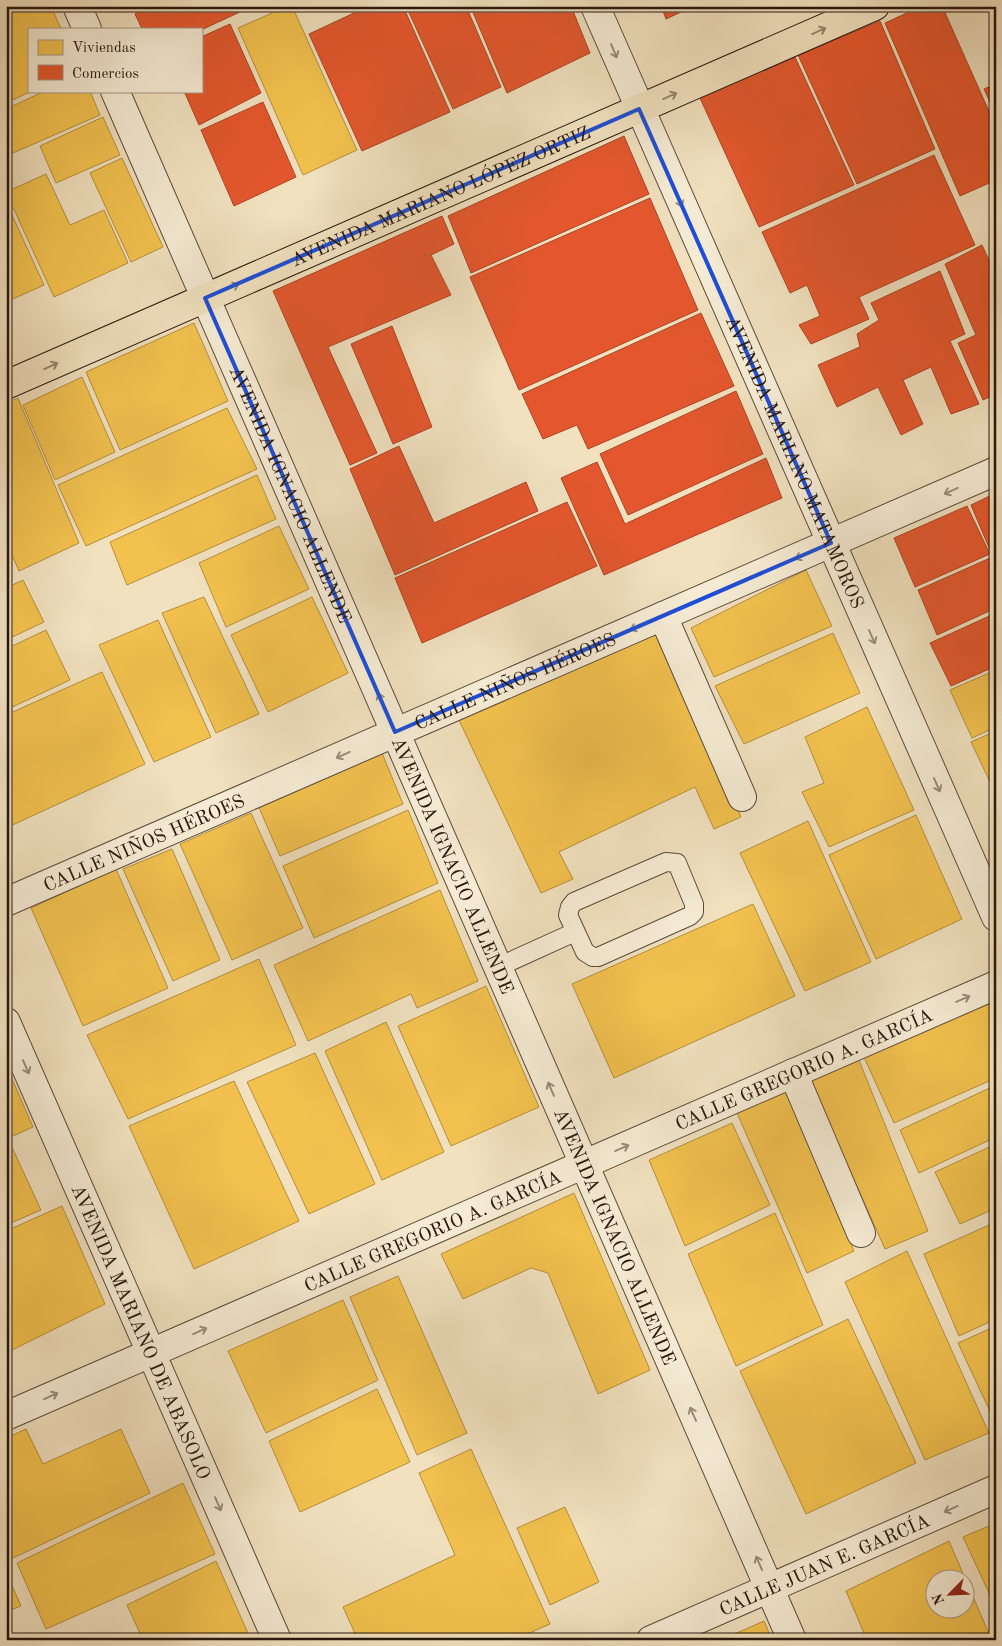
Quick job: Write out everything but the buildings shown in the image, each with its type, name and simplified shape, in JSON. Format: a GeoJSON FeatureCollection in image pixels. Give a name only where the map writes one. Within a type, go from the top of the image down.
{"type":"FeatureCollection","features":[{"type":"Feature","properties":{"kind":"main road","name":"AVENIDA MARIANO LÓPEZ ORTIZ"},"geometry":{"type":"LineString","coordinates":[[6,385],[875,6]]}},
{"type":"Feature","properties":{"kind":"street"},"geometry":{"type":"LineString","coordinates":[[78,6],[87,28]]}},
{"type":"Feature","properties":{"kind":"street","name":"AVENIDA MARIANO MATAMOROS"},"geometry":{"type":"LineString","coordinates":[[595,6],[996,918]]}},
{"type":"Feature","properties":{"kind":"street","name":"AVENIDA IGNACIO ALLENDE"},"geometry":{"type":"LineString","coordinates":[[115,92],[792,1640]]}},
{"type":"Feature","properties":{"kind":"street","name":"CALLE NIÑOS HÉROES"},"geometry":{"type":"LineString","coordinates":[[6,902],[996,472]]}},
{"type":"Feature","properties":{"kind":"street"},"geometry":{"type":"LineString","coordinates":[[663,616],[742,797]]}},
{"type":"Feature","properties":{"kind":"street","name":"CALLE GREGORIO A. GARCÍA"},"geometry":{"type":"LineString","coordinates":[[6,1416],[996,985]]}},
{"type":"Feature","properties":{"kind":"street","name":"AVENIDA MARIANO DE ABASOLO"},"geometry":{"type":"LineString","coordinates":[[6,1022],[277,1640]]}},
{"type":"Feature","properties":{"kind":"street"},"geometry":{"type":"LineString","coordinates":[[792,1073],[861,1233]]}},
{"type":"Feature","properties":{"kind":"street","name":"CALLE JUAN E. GARCÍA"},"geometry":{"type":"LineString","coordinates":[[651,1640],[996,1489]]}},
{"type":"Feature","properties":{"kind":"lane"},"geometry":{"type":"LineString","coordinates":[[666,862],[677,863],[694,904],[694,912],[690,916],[598,957],[593,957],[585,952],[575,932],[568,915],[570,907],[574,902],[666,862]]}},
{"type":"Feature","properties":{"kind":"lane"},"geometry":{"type":"LineString","coordinates":[[498,967],[575,932]]}},
{"type":"Feature","properties":{"kind":"highlighted area"},"geometry":{"type":"Polygon","coordinates":[[[639,109],[831,543],[395,732],[205,298],[639,109]]]}}]}
